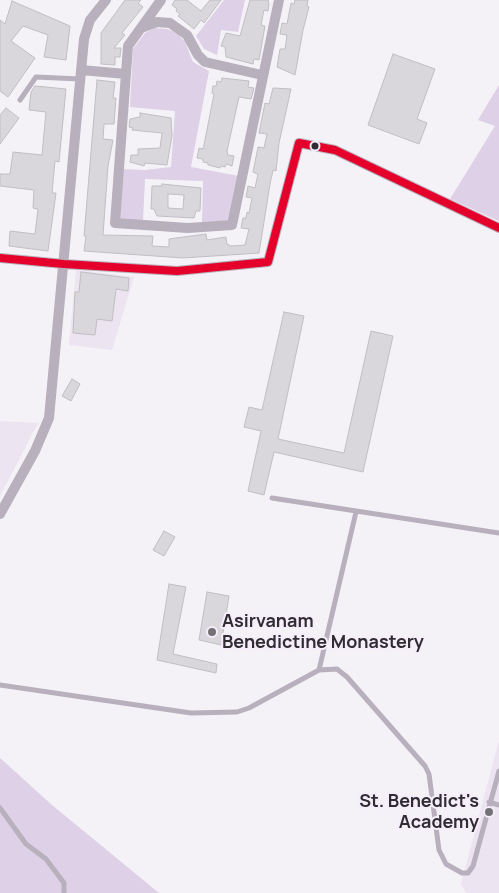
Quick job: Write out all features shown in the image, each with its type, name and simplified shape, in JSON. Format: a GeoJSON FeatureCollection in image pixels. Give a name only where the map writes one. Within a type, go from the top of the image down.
{"type":"FeatureCollection","features":[{"type":"Feature","properties":{"kind":"street"},"geometry":{"type":"LineString","coordinates":[[0,514],[34,451],[49,418],[84,39],[90,20],[106,0]]}},
{"type":"Feature","properties":{"kind":"street"},"geometry":{"type":"LineString","coordinates":[[161,0],[128,46],[115,224],[188,228],[232,225],[279,0]]}},
{"type":"Feature","properties":{"kind":"street"},"geometry":{"type":"LineString","coordinates":[[140,29],[157,22],[170,24],[187,35],[198,55],[205,62],[262,75]]}},
{"type":"Feature","properties":{"kind":"street"},"geometry":{"type":"LineString","coordinates":[[80,75],[126,74]]}},
{"type":"Feature","properties":{"kind":"street"},"geometry":{"type":"LineString","coordinates":[[0,258],[177,271],[268,262],[299,144],[335,150],[499,228]]}},
{"type":"Feature","properties":{"kind":"lane"},"geometry":{"type":"LineString","coordinates":[[20,100],[36,77],[80,75]]}},
{"type":"Feature","properties":{"kind":"lane"},"geometry":{"type":"LineString","coordinates":[[272,498],[499,533]]}},
{"type":"Feature","properties":{"kind":"lane"},"geometry":{"type":"LineString","coordinates":[[319,670],[356,512]]}},
{"type":"Feature","properties":{"kind":"lane"},"geometry":{"type":"LineString","coordinates":[[0,685],[191,714],[237,712],[249,708],[319,670],[337,669],[347,677],[425,766],[429,774],[439,850],[446,864],[462,873],[468,873],[473,866],[499,771]]}},
{"type":"Feature","properties":{"kind":"lane"},"geometry":{"type":"LineString","coordinates":[[489,802],[499,805]]}},
{"type":"Feature","properties":{"kind":"lane"},"geometry":{"type":"LineString","coordinates":[[0,808],[26,844],[52,866],[64,883],[64,893]]}},
{"type":"Feature","properties":{"kind":"shaded area"},"geometry":{"type":"Polygon","coordinates":[[[224,0],[245,0],[238,32],[221,30],[217,55],[204,49],[196,36],[224,0]]]}},
{"type":"Feature","properties":{"kind":"shaded area"},"geometry":{"type":"Polygon","coordinates":[[[155,28],[167,29],[177,33],[185,42],[193,62],[209,71],[191,167],[239,176],[230,221],[202,222],[203,181],[145,179],[143,221],[118,220],[120,169],[145,170],[171,167],[175,111],[130,107],[133,49],[145,33],[155,28]]]}},
{"type":"Feature","properties":{"kind":"shaded area"},"geometry":{"type":"Polygon","coordinates":[[[499,85],[499,221],[450,199],[495,126],[478,120],[499,85]]]}},
{"type":"Feature","properties":{"kind":"shaded area"},"geometry":{"type":"Polygon","coordinates":[[[76,270],[134,277],[112,350],[69,345],[76,270]]]}},
{"type":"Feature","properties":{"kind":"shaded area"},"geometry":{"type":"Polygon","coordinates":[[[0,421],[38,423],[0,496],[0,421]]]}},
{"type":"Feature","properties":{"kind":"shaded area","name":"St. Benedict's Academy"},"geometry":{"type":"Polygon","coordinates":[[[499,740],[499,893],[466,893],[461,884],[499,740]]]}},
{"type":"Feature","properties":{"kind":"shaded area"},"geometry":{"type":"Polygon","coordinates":[[[0,758],[52,805],[159,893],[0,893],[0,758]]]}},
{"type":"Feature","properties":{"kind":"building"},"geometry":{"type":"Polygon","coordinates":[[[125,0],[141,0],[138,3],[143,7],[122,33],[125,35],[114,48],[121,48],[120,57],[115,57],[115,65],[101,64],[101,33],[125,0]]]}},
{"type":"Feature","properties":{"kind":"building"},"geometry":{"type":"Polygon","coordinates":[[[175,0],[187,0],[201,11],[210,0],[221,0],[204,23],[201,20],[194,29],[178,16],[180,14],[172,5],[175,0]]]}},
{"type":"Feature","properties":{"kind":"building"},"geometry":{"type":"Polygon","coordinates":[[[250,0],[268,0],[269,4],[268,11],[264,10],[261,25],[265,26],[259,60],[254,59],[253,64],[226,57],[225,47],[221,46],[226,33],[240,36],[250,0]]]}},
{"type":"Feature","properties":{"kind":"building"},"geometry":{"type":"Polygon","coordinates":[[[295,0],[308,0],[307,6],[309,7],[295,75],[277,67],[280,49],[285,49],[287,35],[280,34],[282,23],[287,24],[291,3],[294,4],[295,0]]]}},
{"type":"Feature","properties":{"kind":"building"},"geometry":{"type":"Polygon","coordinates":[[[12,1],[70,26],[66,60],[44,57],[48,35],[23,26],[11,41],[35,58],[8,97],[0,91],[0,20],[5,24],[12,1]]]}},
{"type":"Feature","properties":{"kind":"building"},"geometry":{"type":"Polygon","coordinates":[[[393,54],[435,69],[417,119],[427,123],[419,144],[368,125],[393,54]]]}},
{"type":"Feature","properties":{"kind":"building"},"geometry":{"type":"Polygon","coordinates":[[[222,78],[249,81],[248,87],[254,88],[251,99],[239,97],[227,151],[228,155],[234,156],[232,166],[226,164],[225,167],[221,166],[220,168],[208,165],[208,163],[203,162],[203,159],[197,158],[199,148],[203,149],[204,145],[214,94],[212,93],[213,86],[216,86],[217,81],[221,82],[222,78]]]}},
{"type":"Feature","properties":{"kind":"building"},"geometry":{"type":"Polygon","coordinates":[[[97,80],[115,82],[113,98],[116,98],[114,124],[104,124],[103,139],[113,140],[108,166],[103,235],[153,236],[152,246],[169,247],[169,239],[206,234],[207,240],[226,237],[227,244],[231,246],[245,245],[249,229],[241,228],[243,218],[246,218],[247,212],[249,213],[252,198],[246,197],[248,186],[255,188],[258,174],[253,172],[258,147],[264,148],[267,134],[259,133],[265,103],[269,104],[273,88],[291,89],[279,143],[276,171],[273,170],[270,184],[259,253],[183,258],[84,251],[97,80]]]}},
{"type":"Feature","properties":{"kind":"building"},"geometry":{"type":"Polygon","coordinates":[[[35,86],[66,89],[59,162],[55,161],[52,193],[56,193],[48,251],[9,246],[10,231],[35,234],[38,209],[33,208],[34,190],[0,186],[0,174],[10,174],[13,152],[42,155],[46,112],[29,110],[31,92],[35,86]]]}},
{"type":"Feature","properties":{"kind":"building"},"geometry":{"type":"Polygon","coordinates":[[[6,108],[19,118],[0,144],[0,115],[6,108]]]}},
{"type":"Feature","properties":{"kind":"building"},"geometry":{"type":"Polygon","coordinates":[[[140,113],[171,118],[172,136],[167,165],[145,163],[144,166],[130,162],[131,155],[138,155],[138,149],[160,148],[162,133],[132,130],[133,128],[129,127],[130,119],[140,117],[140,113]]]}},
{"type":"Feature","properties":{"kind":"building"},"geometry":{"type":"Polygon","coordinates":[[[162,184],[201,188],[200,211],[196,211],[194,218],[157,216],[154,209],[151,209],[152,186],[162,186],[162,184]],[[168,194],[168,208],[183,209],[184,195],[168,194]]]}},
{"type":"Feature","properties":{"kind":"building"},"geometry":{"type":"Polygon","coordinates":[[[81,272],[129,278],[128,291],[116,289],[112,321],[97,319],[95,335],[73,333],[75,292],[79,292],[81,272]]]}},
{"type":"Feature","properties":{"kind":"building"},"geometry":{"type":"Polygon","coordinates":[[[284,312],[304,316],[278,439],[344,453],[371,331],[393,336],[363,472],[274,452],[264,495],[248,491],[261,431],[244,427],[249,407],[262,410],[284,312]]]}},
{"type":"Feature","properties":{"kind":"building"},"geometry":{"type":"Polygon","coordinates":[[[72,379],[80,384],[71,401],[62,396],[72,379]]]}},
{"type":"Feature","properties":{"kind":"building"},"geometry":{"type":"Polygon","coordinates":[[[164,531],[175,537],[164,556],[153,550],[164,531]]]}},
{"type":"Feature","properties":{"kind":"building"},"geometry":{"type":"Polygon","coordinates":[[[169,584],[186,587],[173,654],[217,664],[216,673],[157,660],[169,584]]]}},
{"type":"Feature","properties":{"kind":"building"},"geometry":{"type":"Polygon","coordinates":[[[207,592],[229,596],[221,645],[199,640],[207,592]]]}},
{"type":"Feature","properties":{"kind":"transit line"},"geometry":{"type":"LineString","coordinates":[[0,258],[177,271],[268,262],[299,143],[335,150],[499,228]]}},
{"type":"Feature","properties":{"kind":"place","name":"Asirvanam Benedictine Monastery"},"geometry":{"type":"Point","coordinates":[212,632]}},
{"type":"Feature","properties":{"kind":"place","name":"St. Benedict's Academy"},"geometry":{"type":"Point","coordinates":[489,812]}}]}
